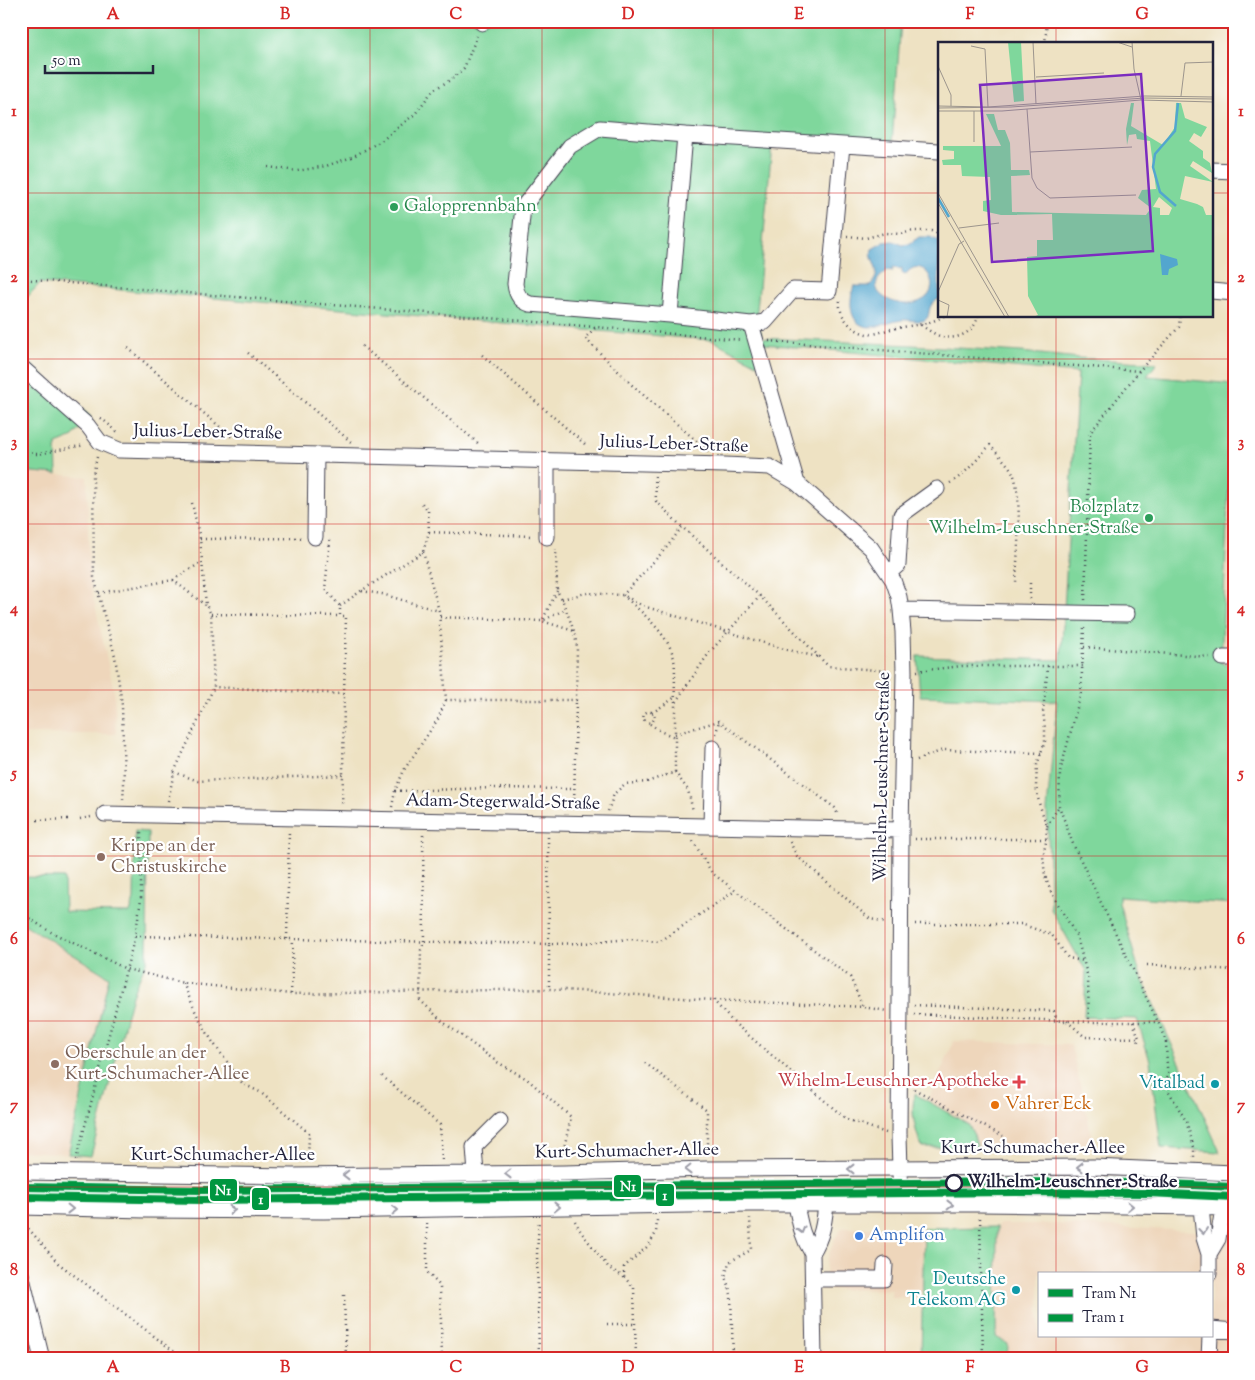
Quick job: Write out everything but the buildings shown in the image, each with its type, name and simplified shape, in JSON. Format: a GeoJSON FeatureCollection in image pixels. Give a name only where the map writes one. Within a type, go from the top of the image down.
{"type":"FeatureCollection","features":[{"type":"Feature","properties":{"kind":"street"},"geometry":{"type":"LineString","coordinates":[[842,145],[829,291],[794,290],[766,322],[750,324],[670,315],[530,304],[524,302],[516,292],[515,284],[523,207],[570,146],[600,128],[938,151]]}},
{"type":"Feature","properties":{"kind":"street"},"geometry":{"type":"LineString","coordinates":[[670,315],[685,135]]}},
{"type":"Feature","properties":{"kind":"street"},"geometry":{"type":"LineString","coordinates":[[1212,170],[1234,171]]}},
{"type":"Feature","properties":{"kind":"street"},"geometry":{"type":"LineString","coordinates":[[1212,291],[1234,293]]}},
{"type":"Feature","properties":{"kind":"street"},"geometry":{"type":"LineString","coordinates":[[750,324],[761,341],[797,483]]}},
{"type":"Feature","properties":{"kind":"street"},"geometry":{"type":"LineString","coordinates":[[21,368],[88,426],[100,442]]}},
{"type":"Feature","properties":{"kind":"street","name":"Julius-Leber-Straße"},"geometry":{"type":"LineString","coordinates":[[100,442],[119,450],[725,464],[770,467],[797,483]]}},
{"type":"Feature","properties":{"kind":"street"},"geometry":{"type":"LineString","coordinates":[[315,538],[316,455]]}},
{"type":"Feature","properties":{"kind":"street"},"geometry":{"type":"LineString","coordinates":[[547,461],[547,537]]}},
{"type":"Feature","properties":{"kind":"street","name":"Wilhelm-Leuschner-Straße"},"geometry":{"type":"LineString","coordinates":[[797,483],[871,548],[893,580],[901,610],[904,672],[900,924],[899,1135],[901,1204]]}},
{"type":"Feature","properties":{"kind":"street"},"geometry":{"type":"LineString","coordinates":[[889,573],[898,565],[901,515],[937,489]]}},
{"type":"Feature","properties":{"kind":"street"},"geometry":{"type":"LineString","coordinates":[[901,610],[1127,614]]}},
{"type":"Feature","properties":{"kind":"street"},"geometry":{"type":"LineString","coordinates":[[711,826],[713,748]]}},
{"type":"Feature","properties":{"kind":"street","name":"Adam-Stegerwald-Straße"},"geometry":{"type":"LineString","coordinates":[[105,814],[782,827],[843,829],[901,834]]}},
{"type":"Feature","properties":{"kind":"street"},"geometry":{"type":"LineString","coordinates":[[476,1174],[474,1147],[500,1121]]}},
{"type":"Feature","properties":{"kind":"street","name":"Kurt-Schumacher-Allee"},"geometry":{"type":"LineString","coordinates":[[21,1172],[308,1176],[707,1169],[1094,1167],[1234,1173]]}},
{"type":"Feature","properties":{"kind":"street"},"geometry":{"type":"LineString","coordinates":[[21,1208],[145,1210],[427,1209],[750,1204],[979,1204],[1228,1209],[1218,1240],[1209,1254]]}},
{"type":"Feature","properties":{"kind":"street"},"geometry":{"type":"LineString","coordinates":[[796,1205],[800,1229],[812,1253],[814,1359]]}},
{"type":"Feature","properties":{"kind":"street"},"geometry":{"type":"LineString","coordinates":[[812,1253],[820,1241],[826,1205]]}},
{"type":"Feature","properties":{"kind":"street"},"geometry":{"type":"LineString","coordinates":[[1201,1207],[1204,1238],[1209,1254],[1209,1272]]}},
{"type":"Feature","properties":{"kind":"street"},"geometry":{"type":"LineString","coordinates":[[813,1279],[884,1279],[884,1264]]}},
{"type":"Feature","properties":{"kind":"street"},"geometry":{"type":"LineString","coordinates":[[21,1274],[42,1359]]}},
{"type":"Feature","properties":{"kind":"street"},"geometry":{"type":"LineString","coordinates":[[1212,1329],[1234,1331]]}},
{"type":"Feature","properties":{"kind":"street"},"geometry":{"type":"LineString","coordinates":[[1209,1359],[1210,1338]]}},
{"type":"Feature","properties":{"kind":"path"},"geometry":{"type":"LineString","coordinates":[[1045,42],[1047,21]]}},
{"type":"Feature","properties":{"kind":"path"},"geometry":{"type":"LineString","coordinates":[[268,167],[297,171],[326,166],[352,157],[381,141],[415,114],[433,90],[452,79],[464,68],[482,22]]}},
{"type":"Feature","properties":{"kind":"path"},"geometry":{"type":"LineString","coordinates":[[834,234],[866,238],[885,233],[900,234],[913,231],[931,231],[938,234]]}},
{"type":"Feature","properties":{"kind":"path"},"geometry":{"type":"LineString","coordinates":[[21,280],[1139,371]]}},
{"type":"Feature","properties":{"kind":"path"},"geometry":{"type":"LineString","coordinates":[[840,298],[841,315],[846,322],[865,333],[876,334],[891,329],[922,325],[940,318]]}},
{"type":"Feature","properties":{"kind":"path"},"geometry":{"type":"LineString","coordinates":[[922,325],[939,336],[953,337],[971,330],[978,318]]}},
{"type":"Feature","properties":{"kind":"path"},"geometry":{"type":"LineString","coordinates":[[1180,318],[1179,328],[1139,371],[1090,433],[1081,693],[1060,772],[1060,806],[1073,844],[1166,1042],[1168,1090],[1186,1121],[1194,1147],[1194,1170]]}},
{"type":"Feature","properties":{"kind":"path"},"geometry":{"type":"LineString","coordinates":[[596,327],[585,338],[632,385],[725,464]]}},
{"type":"Feature","properties":{"kind":"path"},"geometry":{"type":"LineString","coordinates":[[362,346],[498,459]]}},
{"type":"Feature","properties":{"kind":"path"},"geometry":{"type":"LineString","coordinates":[[128,348],[250,453]]}},
{"type":"Feature","properties":{"kind":"path"},"geometry":{"type":"LineString","coordinates":[[248,353],[356,445],[359,456]]}},
{"type":"Feature","properties":{"kind":"path"},"geometry":{"type":"LineString","coordinates":[[482,355],[605,462]]}},
{"type":"Feature","properties":{"kind":"path"},"geometry":{"type":"LineString","coordinates":[[21,453],[38,454],[100,442],[94,475],[94,577],[115,656],[122,705],[124,784],[122,814]]}},
{"type":"Feature","properties":{"kind":"path"},"geometry":{"type":"LineString","coordinates":[[937,489],[954,480],[990,445],[1012,471],[1017,488],[1016,582]]}},
{"type":"Feature","properties":{"kind":"path"},"geometry":{"type":"LineString","coordinates":[[654,463],[656,501],[682,527],[760,596],[828,666],[904,672],[962,666],[1083,666]]}},
{"type":"Feature","properties":{"kind":"path"},"geometry":{"type":"LineString","coordinates":[[389,820],[394,791],[404,770],[438,719],[446,700],[440,617],[423,552],[429,532],[428,510],[420,501]]}},
{"type":"Feature","properties":{"kind":"path"},"geometry":{"type":"LineString","coordinates":[[165,815],[174,772],[214,687],[211,614],[206,605],[200,539],[192,503]]}},
{"type":"Feature","properties":{"kind":"path"},"geometry":{"type":"LineString","coordinates":[[623,595],[667,547],[682,527]]}},
{"type":"Feature","properties":{"kind":"path"},"geometry":{"type":"LineString","coordinates":[[429,532],[547,537],[555,541],[557,591],[542,621]]}},
{"type":"Feature","properties":{"kind":"path"},"geometry":{"type":"LineString","coordinates":[[200,539],[315,538],[330,540],[326,589],[340,606],[340,616]]}},
{"type":"Feature","properties":{"kind":"path"},"geometry":{"type":"LineString","coordinates":[[340,606],[423,552]]}},
{"type":"Feature","properties":{"kind":"path"},"geometry":{"type":"LineString","coordinates":[[99,593],[173,580],[202,562]]}},
{"type":"Feature","properties":{"kind":"path"},"geometry":{"type":"LineString","coordinates":[[173,580],[206,605]]}},
{"type":"Feature","properties":{"kind":"path"},"geometry":{"type":"LineString","coordinates":[[361,591],[382,594],[439,611]]}},
{"type":"Feature","properties":{"kind":"path"},"geometry":{"type":"LineString","coordinates":[[557,591],[566,609],[577,646],[574,823]]}},
{"type":"Feature","properties":{"kind":"path"},"geometry":{"type":"LineString","coordinates":[[562,599],[586,593],[623,595],[643,606],[784,649],[819,657]]}},
{"type":"Feature","properties":{"kind":"path"},"geometry":{"type":"LineString","coordinates":[[623,595],[649,620],[666,640],[673,657],[675,673],[675,772],[688,790],[690,826],[712,873],[850,977],[863,1007]]}},
{"type":"Feature","properties":{"kind":"path"},"geometry":{"type":"LineString","coordinates":[[675,703],[709,652],[760,596]]}},
{"type":"Feature","properties":{"kind":"path"},"geometry":{"type":"LineString","coordinates":[[542,621],[566,609]]}},
{"type":"Feature","properties":{"kind":"path"},"geometry":{"type":"LineString","coordinates":[[211,614],[346,616],[341,818]]}},
{"type":"Feature","properties":{"kind":"path"},"geometry":{"type":"LineString","coordinates":[[440,617],[542,621],[574,631]]}},
{"type":"Feature","properties":{"kind":"path"},"geometry":{"type":"LineString","coordinates":[[1084,647],[1229,658]]}},
{"type":"Feature","properties":{"kind":"path"},"geometry":{"type":"LineString","coordinates":[[1048,666],[1043,710],[1045,741],[1037,765],[1036,786],[1039,803],[1047,827],[1042,856],[1045,876],[1051,892],[1077,937],[1084,961],[1088,978],[1089,1022]]}},
{"type":"Feature","properties":{"kind":"path"},"geometry":{"type":"LineString","coordinates":[[214,687],[344,694]]}},
{"type":"Feature","properties":{"kind":"path"},"geometry":{"type":"LineString","coordinates":[[674,698],[652,713],[648,712],[644,716],[645,721],[662,732],[675,736],[719,721],[835,808],[843,829]]}},
{"type":"Feature","properties":{"kind":"path"},"geometry":{"type":"LineString","coordinates":[[446,700],[576,700]]}},
{"type":"Feature","properties":{"kind":"path"},"geometry":{"type":"LineString","coordinates":[[648,723],[654,719],[652,713]]}},
{"type":"Feature","properties":{"kind":"path"},"geometry":{"type":"LineString","coordinates":[[902,766],[944,750],[1041,753]]}},
{"type":"Feature","properties":{"kind":"path"},"geometry":{"type":"LineString","coordinates":[[174,772],[198,781],[343,775]]}},
{"type":"Feature","properties":{"kind":"path"},"geometry":{"type":"LineString","coordinates":[[604,824],[614,794],[625,784],[647,782],[675,772]]}},
{"type":"Feature","properties":{"kind":"path"},"geometry":{"type":"LineString","coordinates":[[394,791],[490,788],[575,789]]}},
{"type":"Feature","properties":{"kind":"path"},"geometry":{"type":"LineString","coordinates":[[1047,827],[1060,806]]}},
{"type":"Feature","properties":{"kind":"path"},"geometry":{"type":"LineString","coordinates":[[73,1173],[136,936],[141,900],[142,815]]}},
{"type":"Feature","properties":{"kind":"path"},"geometry":{"type":"LineString","coordinates":[[287,939],[289,817]]}},
{"type":"Feature","properties":{"kind":"path"},"geometry":{"type":"LineString","coordinates":[[37,820],[71,819]]}},
{"type":"Feature","properties":{"kind":"path"},"geometry":{"type":"LineString","coordinates":[[423,820],[424,942],[421,950],[420,1000],[442,1022],[497,1062],[527,1079],[571,1117],[564,1148],[564,1173]]}},
{"type":"Feature","properties":{"kind":"path"},"geometry":{"type":"LineString","coordinates":[[548,823],[548,989]]}},
{"type":"Feature","properties":{"kind":"path"},"geometry":{"type":"LineString","coordinates":[[782,827],[796,856],[870,919],[900,924],[1021,924],[1052,934],[1068,958],[1084,961]]}},
{"type":"Feature","properties":{"kind":"path"},"geometry":{"type":"LineString","coordinates":[[901,834],[1046,839]]}},
{"type":"Feature","properties":{"kind":"path"},"geometry":{"type":"LineString","coordinates":[[136,936],[549,944],[630,939],[659,942],[735,891]]}},
{"type":"Feature","properties":{"kind":"path"},"geometry":{"type":"LineString","coordinates":[[21,913],[49,931],[126,970],[183,984],[291,994],[548,989],[713,1000],[900,1009],[1066,1021],[1158,1022]]}},
{"type":"Feature","properties":{"kind":"path"},"geometry":{"type":"LineString","coordinates":[[291,994],[293,939]]}},
{"type":"Feature","properties":{"kind":"path"},"geometry":{"type":"LineString","coordinates":[[1147,965],[1234,970]]}},
{"type":"Feature","properties":{"kind":"path"},"geometry":{"type":"LineString","coordinates":[[183,984],[196,1013],[212,1041],[243,1084],[260,1092],[309,1133],[308,1176]]}},
{"type":"Feature","properties":{"kind":"path"},"geometry":{"type":"LineString","coordinates":[[713,1000],[733,1022],[846,1119],[880,1132],[899,1135]]}},
{"type":"Feature","properties":{"kind":"path"},"geometry":{"type":"LineString","coordinates":[[900,1009],[1054,1011],[1057,1020]]}},
{"type":"Feature","properties":{"kind":"path"},"geometry":{"type":"LineString","coordinates":[[1066,1021],[1085,1037],[1139,1038]]}},
{"type":"Feature","properties":{"kind":"path"},"geometry":{"type":"LineString","coordinates":[[1133,1022],[1139,1038],[1137,1044]]}},
{"type":"Feature","properties":{"kind":"path"},"geometry":{"type":"LineString","coordinates":[[645,1063],[707,1110],[707,1169]]}},
{"type":"Feature","properties":{"kind":"path"},"geometry":{"type":"LineString","coordinates":[[382,1076],[440,1125],[443,1174]]}},
{"type":"Feature","properties":{"kind":"path"},"geometry":{"type":"LineString","coordinates":[[900,1082],[1003,1136]]}},
{"type":"Feature","properties":{"kind":"path"},"geometry":{"type":"LineString","coordinates":[[733,1359],[731,1295],[725,1276],[729,1262],[751,1250],[750,1204]]}},
{"type":"Feature","properties":{"kind":"path"},"geometry":{"type":"LineString","coordinates":[[979,1204],[983,1359]]}},
{"type":"Feature","properties":{"kind":"path"},"geometry":{"type":"LineString","coordinates":[[624,1277],[624,1267],[648,1246],[656,1232],[658,1206]]}},
{"type":"Feature","properties":{"kind":"path"},"geometry":{"type":"LineString","coordinates":[[568,1207],[581,1232],[604,1262],[609,1268],[624,1277],[634,1288],[636,1359]]}},
{"type":"Feature","properties":{"kind":"path"},"geometry":{"type":"LineString","coordinates":[[539,1208],[537,1254],[539,1359]]}},
{"type":"Feature","properties":{"kind":"path"},"geometry":{"type":"LineString","coordinates":[[427,1209],[427,1272],[440,1286],[442,1359]]}},
{"type":"Feature","properties":{"kind":"path"},"geometry":{"type":"LineString","coordinates":[[21,1220],[58,1263],[184,1359]]}},
{"type":"Feature","properties":{"kind":"path"},"geometry":{"type":"LineString","coordinates":[[344,1295],[346,1359]]}},
{"type":"Feature","properties":{"kind":"path"},"geometry":{"type":"LineString","coordinates":[[607,1324],[635,1324]]}},
{"type":"Feature","properties":{"kind":"path"},"geometry":{"type":"LineString","coordinates":[[170,1359],[175,1352]]}},
{"type":"Feature","properties":{"kind":"path"},"geometry":{"type":"LineString","coordinates":[[983,1354],[1030,1354],[1039,1359]]}},
{"type":"Feature","properties":{"kind":"shaded area"},"geometry":{"type":"Polygon","coordinates":[[[21,471],[87,477],[89,577],[114,692],[116,734],[21,734],[21,471]]]}},
{"type":"Feature","properties":{"kind":"shaded area"},"geometry":{"type":"Polygon","coordinates":[[[1229,476],[1234,477],[1234,665],[1221,664],[1229,476]]]}},
{"type":"Feature","properties":{"kind":"shaded area","name":"Oberschule an der Kurt-Schumacher-Allee"},"geometry":{"type":"Polygon","coordinates":[[[21,922],[109,977],[68,1154],[21,1151],[21,922]]]}},
{"type":"Feature","properties":{"kind":"shaded area"},"geometry":{"type":"Polygon","coordinates":[[[954,1041],[1071,1045],[1095,1149],[977,1147],[974,1135],[928,1101],[954,1041]]]}},
{"type":"Feature","properties":{"kind":"shaded area"},"geometry":{"type":"Polygon","coordinates":[[[931,1173],[1078,1174],[1234,1181],[1234,1200],[1180,1196],[987,1198],[929,1196],[920,1193],[920,1179],[931,1173]]]}},
{"type":"Feature","properties":{"kind":"shaded area"},"geometry":{"type":"Polygon","coordinates":[[[1000,1224],[1056,1224],[1234,1233],[1234,1359],[1007,1359],[1008,1344],[996,1337],[997,1227],[1000,1224]]]}},
{"type":"Feature","properties":{"kind":"shaded area"},"geometry":{"type":"Polygon","coordinates":[[[842,1228],[924,1228],[923,1298],[891,1297],[891,1290],[825,1289],[827,1261],[835,1238],[842,1228]]]}},
{"type":"Feature","properties":{"kind":"green space","name":"Galopprennbahn"},"geometry":{"type":"Polygon","coordinates":[[[21,21],[901,21],[892,143],[772,144],[757,310],[762,338],[911,345],[1157,363],[1147,376],[1233,384],[1234,477],[1229,477],[1221,663],[1234,665],[1234,904],[1119,896],[1119,903],[1140,974],[1220,1152],[1161,1148],[1150,1061],[1137,1019],[1084,1017],[1086,971],[1051,909],[1047,810],[1057,701],[920,696],[917,656],[1061,660],[1078,373],[764,344],[757,364],[712,340],[40,283],[21,304],[21,21]]]}},
{"type":"Feature","properties":{"kind":"green space"},"geometry":{"type":"Polygon","coordinates":[[[21,356],[91,417],[71,438],[56,444],[57,474],[21,471],[21,356]]]}},
{"type":"Feature","properties":{"kind":"green space"},"geometry":{"type":"Polygon","coordinates":[[[135,831],[148,832],[147,960],[132,995],[91,1156],[68,1154],[109,977],[21,922],[21,869],[24,877],[64,878],[65,912],[130,913],[134,899],[135,831]]]}},
{"type":"Feature","properties":{"kind":"green space"},"geometry":{"type":"Polygon","coordinates":[[[915,1094],[968,1124],[974,1135],[977,1147],[922,1147],[914,1121],[913,1107],[915,1094]]]}},
{"type":"Feature","properties":{"kind":"green space"},"geometry":{"type":"Polygon","coordinates":[[[997,1227],[996,1337],[1008,1344],[1007,1359],[921,1359],[924,1228],[997,1227]]]}},
{"type":"Feature","properties":{"kind":"water"},"geometry":{"type":"Polygon","coordinates":[[[919,237],[930,237],[938,241],[938,300],[930,307],[925,320],[905,320],[880,326],[864,326],[855,319],[852,313],[851,299],[854,286],[869,286],[874,281],[876,271],[871,254],[872,249],[884,242],[893,241],[903,245],[909,244],[919,237]],[[894,267],[892,268],[893,271],[886,270],[876,284],[877,290],[887,299],[902,304],[922,300],[929,294],[932,286],[930,278],[920,268],[913,268],[906,274],[902,273],[902,268],[894,267]]]}},
{"type":"Feature","properties":{"kind":"tram line","name":"N1"},"geometry":{"type":"LineString","coordinates":[[21,1187],[201,1190],[1015,1182],[1148,1183],[1234,1187]]}},
{"type":"Feature","properties":{"kind":"tram line","name":"1"},"geometry":{"type":"LineString","coordinates":[[21,1197],[201,1200],[1015,1192],[1148,1193],[1234,1197]]}},
{"type":"Feature","properties":{"kind":"place","name":"Galopprennbahn"},"geometry":{"type":"Point","coordinates":[394,207]}},
{"type":"Feature","properties":{"kind":"place","name":"Bolzplatz Wilhelm-Leuschner-Straße"},"geometry":{"type":"Point","coordinates":[1149,518]}},
{"type":"Feature","properties":{"kind":"place","name":"Krippe an der Christuskirche"},"geometry":{"type":"Point","coordinates":[101,857]}},
{"type":"Feature","properties":{"kind":"place","name":"Oberschule an der Kurt-Schumacher-Allee"},"geometry":{"type":"Point","coordinates":[55,1064]}},
{"type":"Feature","properties":{"kind":"place","name":"Wihelm-Leuschner-Apotheke"},"geometry":{"type":"Point","coordinates":[1019,1082]}},
{"type":"Feature","properties":{"kind":"place","name":"Vitalbad"},"geometry":{"type":"Point","coordinates":[1215,1084]}},
{"type":"Feature","properties":{"kind":"place","name":"Vahrer Eck"},"geometry":{"type":"Point","coordinates":[995,1105]}},
{"type":"Feature","properties":{"kind":"place","name":"Wilhelm-Leuschner-Straße"},"geometry":{"type":"Point","coordinates":[954,1183]}},
{"type":"Feature","properties":{"kind":"place","name":"Amplifon"},"geometry":{"type":"Point","coordinates":[859,1236]}},
{"type":"Feature","properties":{"kind":"place","name":"Deutsche Telekom AG"},"geometry":{"type":"Point","coordinates":[1016,1290]}}]}
